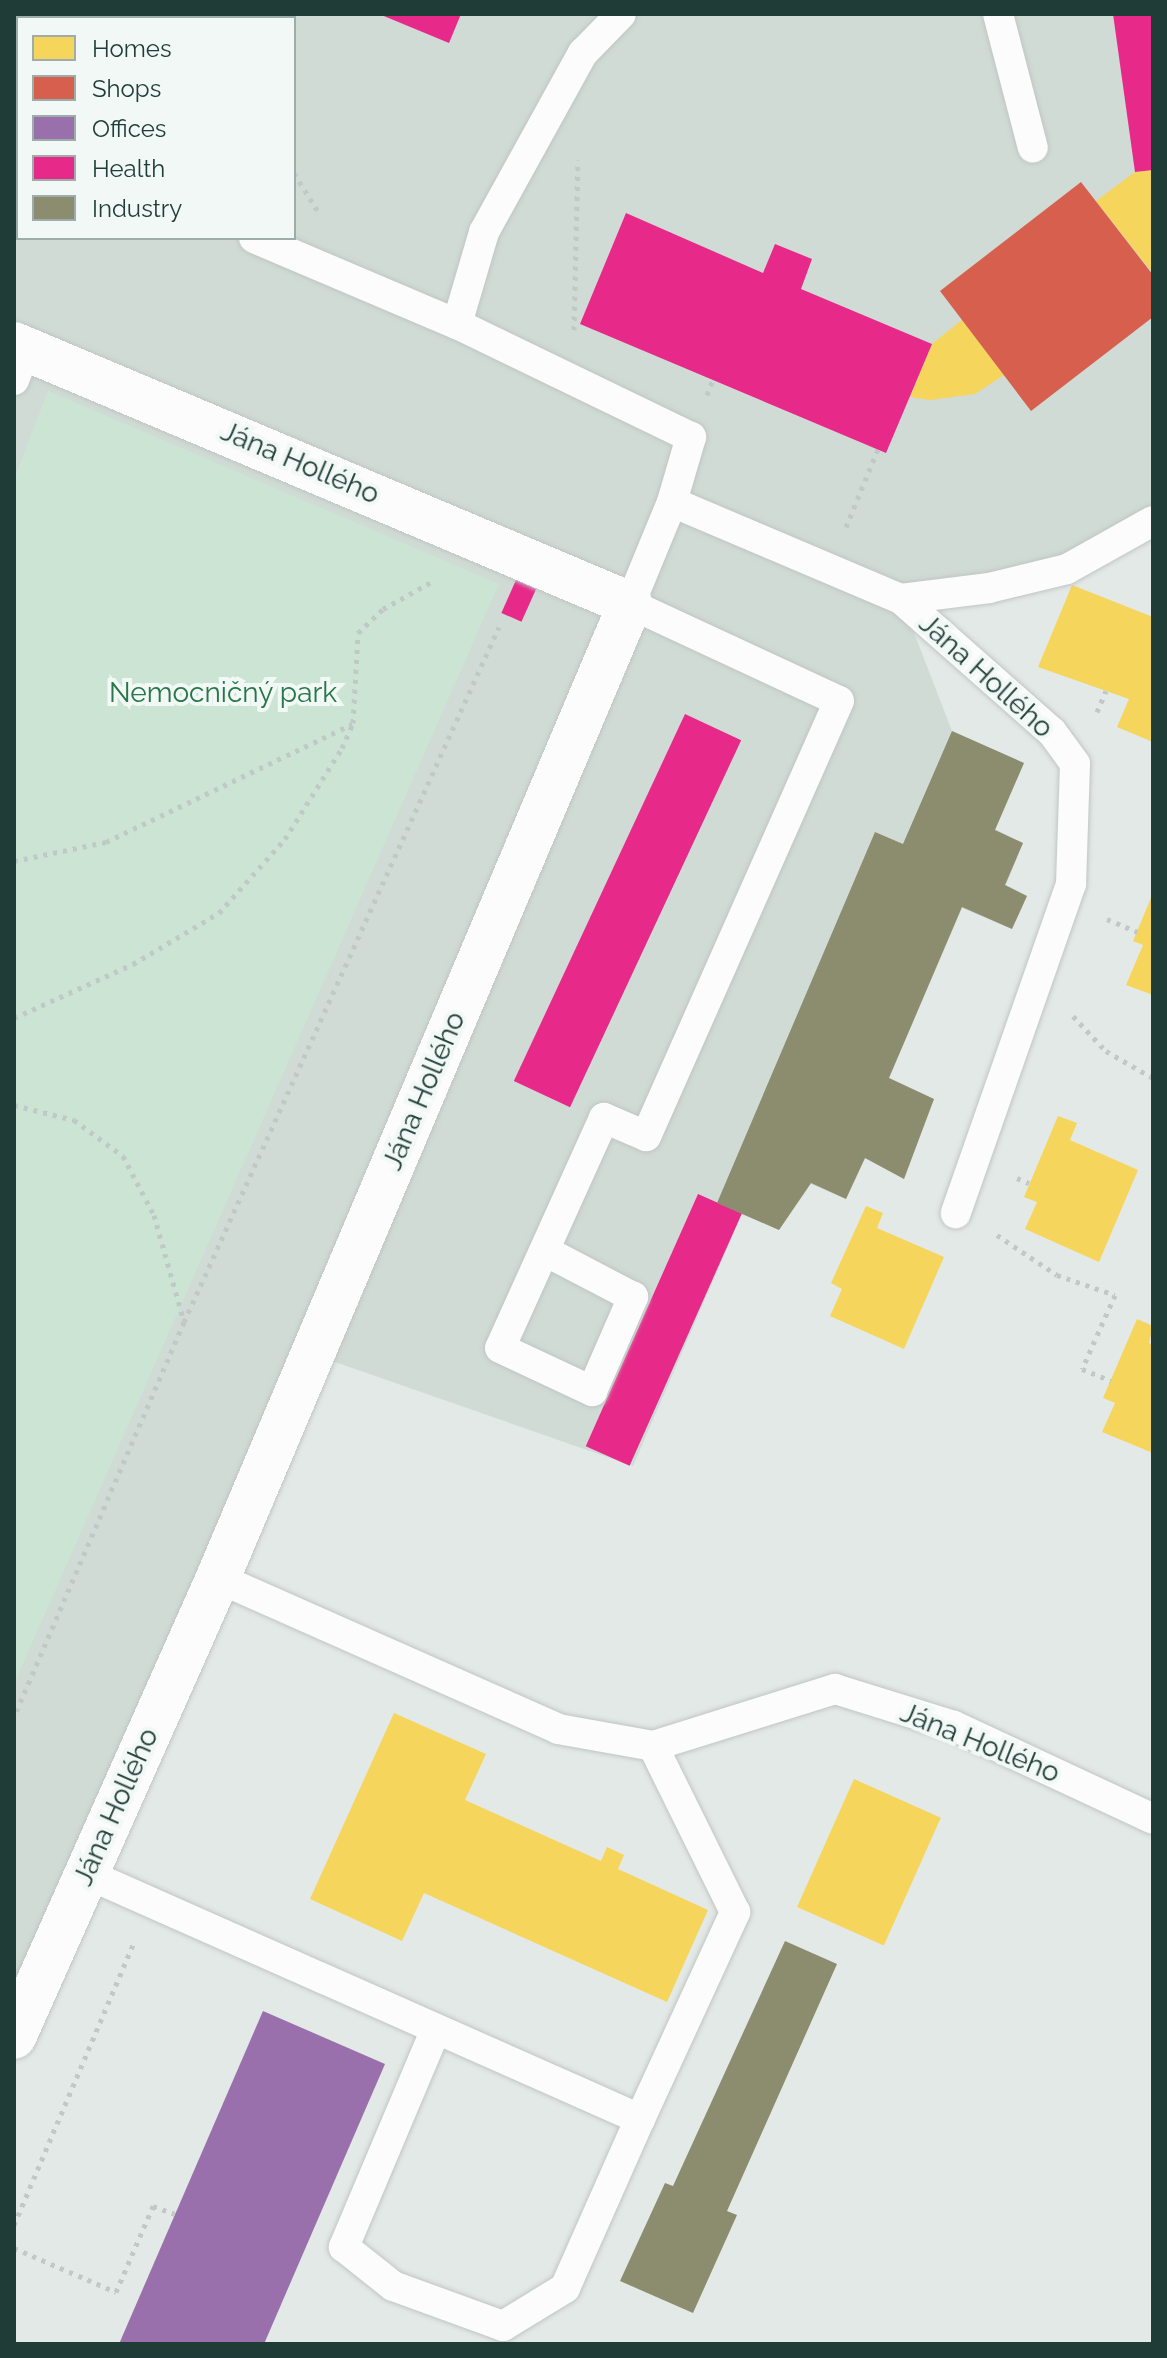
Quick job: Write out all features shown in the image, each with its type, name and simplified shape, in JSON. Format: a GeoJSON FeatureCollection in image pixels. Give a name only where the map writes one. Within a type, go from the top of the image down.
{"type":"FeatureCollection","features":[{"type":"Feature","properties":{"kind":"street","name":"Jána Hollého"},"geometry":{"type":"LineString","coordinates":[[14,2037],[218,1578],[630,604],[495,545],[18,357]]}},
{"type":"Feature","properties":{"kind":"lane"},"geometry":{"type":"LineString","coordinates":[[457,324],[484,232],[583,53],[621,14]]}},
{"type":"Feature","properties":{"kind":"lane"},"geometry":{"type":"LineString","coordinates":[[998,14],[1033,148]]}},
{"type":"Feature","properties":{"kind":"lane","name":"Jána Hollého"},"geometry":{"type":"LineString","coordinates":[[259,240],[457,324],[691,437],[672,502],[630,604]]}},
{"type":"Feature","properties":{"kind":"lane","name":"Jána Hollého"},"geometry":{"type":"LineString","coordinates":[[672,502],[901,599],[1052,732],[1075,764],[1071,884],[959,1204]]}},
{"type":"Feature","properties":{"kind":"lane","name":"Jána Hollého"},"geometry":{"type":"LineString","coordinates":[[901,599],[989,588],[1067,569],[1153,521]]}},
{"type":"Feature","properties":{"kind":"lane"},"geometry":{"type":"LineString","coordinates":[[545,1251],[633,1297],[592,1391],[500,1348],[604,1118],[646,1136],[839,701],[630,604]]}},
{"type":"Feature","properties":{"kind":"lane","name":"Jána Hollého"},"geometry":{"type":"LineString","coordinates":[[218,1578],[558,1729],[653,1746],[835,1689],[954,1726],[1153,1819]]}},
{"type":"Feature","properties":{"kind":"lane"},"geometry":{"type":"LineString","coordinates":[[436,2029],[344,2247],[393,2286],[503,2326],[565,2288],[735,1912],[653,1746]]}},
{"type":"Feature","properties":{"kind":"lane"},"geometry":{"type":"LineString","coordinates":[[87,1874],[640,2119]]}},
{"type":"Feature","properties":{"kind":"path"},"geometry":{"type":"LineString","coordinates":[[571,76],[579,168],[573,323],[585,386]]}},
{"type":"Feature","properties":{"kind":"path"},"geometry":{"type":"LineString","coordinates":[[829,568],[878,449]]}},
{"type":"Feature","properties":{"kind":"path"},"geometry":{"type":"LineString","coordinates":[[14,1018],[133,964],[219,913],[285,839],[353,723],[358,633],[383,609],[495,545]]}},
{"type":"Feature","properties":{"kind":"path"},"geometry":{"type":"LineString","coordinates":[[14,1717],[184,1322],[499,627]]}},
{"type":"Feature","properties":{"kind":"path"},"geometry":{"type":"LineString","coordinates":[[14,861],[106,842],[353,723]]}},
{"type":"Feature","properties":{"kind":"path"},"geometry":{"type":"LineString","coordinates":[[1040,975],[1106,1051],[1153,1078]]}},
{"type":"Feature","properties":{"kind":"path"},"geometry":{"type":"LineString","coordinates":[[14,1105],[74,1120],[123,1156],[154,1215],[184,1322]]}},
{"type":"Feature","properties":{"kind":"path"},"geometry":{"type":"LineString","coordinates":[[959,1204],[992,1232],[1044,1266],[1115,1295],[1082,1369],[1111,1381]]}},
{"type":"Feature","properties":{"kind":"path"},"geometry":{"type":"LineString","coordinates":[[14,2225],[151,1903]]}},
{"type":"Feature","properties":{"kind":"path"},"geometry":{"type":"LineString","coordinates":[[14,2248],[116,2292],[153,2206],[175,2214]]}},
{"type":"Feature","properties":{"kind":"shaded area"},"geometry":{"type":"Polygon","coordinates":[[[14,14],[1153,14],[1153,521],[1090,555],[901,599],[952,731],[1024,763],[995,829],[1023,843],[1006,885],[1027,896],[1012,929],[962,908],[889,1078],[934,1099],[904,1179],[865,1158],[846,1199],[811,1184],[779,1230],[742,1214],[633,1466],[312,1354],[14,2037],[14,14]]]}},
{"type":"Feature","properties":{"kind":"green space","name":"Nemocničný park"},"geometry":{"type":"Polygon","coordinates":[[[48,391],[499,584],[14,1684],[14,479],[48,391]]]}},
{"type":"Feature","properties":{"kind":"building: Homes"},"geometry":{"type":"Polygon","coordinates":[[[1153,170],[1153,266],[1150,270],[1096,201],[1135,172],[1153,170]]]}},
{"type":"Feature","properties":{"kind":"building: Homes"},"geometry":{"type":"Polygon","coordinates":[[[962,320],[1004,375],[975,394],[930,400],[910,397],[932,344],[962,320]]]}},
{"type":"Feature","properties":{"kind":"building: Homes"},"geometry":{"type":"Polygon","coordinates":[[[1072,585],[1153,617],[1153,742],[1117,727],[1129,699],[1038,667],[1072,585]]]}},
{"type":"Feature","properties":{"kind":"building: Homes"},"geometry":{"type":"Polygon","coordinates":[[[1153,893],[1153,995],[1126,985],[1143,945],[1133,941],[1153,893]]]}},
{"type":"Feature","properties":{"kind":"building: Homes"},"geometry":{"type":"Polygon","coordinates":[[[1058,1116],[1077,1123],[1070,1140],[1138,1170],[1099,1262],[1025,1229],[1037,1202],[1024,1197],[1058,1116]]]}},
{"type":"Feature","properties":{"kind":"building: Homes"},"geometry":{"type":"Polygon","coordinates":[[[866,1206],[883,1213],[877,1228],[944,1257],[904,1349],[830,1316],[842,1289],[831,1283],[866,1206]]]}},
{"type":"Feature","properties":{"kind":"building: Homes"},"geometry":{"type":"Polygon","coordinates":[[[1137,1319],[1153,1326],[1149,1343],[1153,1345],[1153,1453],[1102,1432],[1115,1403],[1103,1398],[1137,1319]]]}},
{"type":"Feature","properties":{"kind":"building: Homes"},"geometry":{"type":"Polygon","coordinates":[[[394,1713],[486,1754],[465,1800],[601,1861],[607,1847],[624,1855],[618,1869],[708,1910],[667,2002],[424,1893],[402,1941],[310,1899],[394,1713]]]}},
{"type":"Feature","properties":{"kind":"building: Homes"},"geometry":{"type":"Polygon","coordinates":[[[854,1779],[941,1818],[884,1946],[797,1907],[854,1779]]]}},
{"type":"Feature","properties":{"kind":"building: Shops"},"geometry":{"type":"Polygon","coordinates":[[[1081,182],[1153,275],[1153,317],[1031,411],[940,291],[1081,182]]]}},
{"type":"Feature","properties":{"kind":"building: Offices"},"geometry":{"type":"Polygon","coordinates":[[[263,2011],[385,2064],[264,2344],[119,2344],[263,2011]]]}},
{"type":"Feature","properties":{"kind":"building: Health"},"geometry":{"type":"Polygon","coordinates":[[[14,14],[147,14],[16,16],[16,44],[14,14]]]}},
{"type":"Feature","properties":{"kind":"building: Health"},"geometry":{"type":"Polygon","coordinates":[[[379,14],[461,14],[449,43],[379,14]]]}},
{"type":"Feature","properties":{"kind":"building: Health"},"geometry":{"type":"Polygon","coordinates":[[[1113,14],[1153,14],[1153,170],[1135,172],[1113,14]]]}},
{"type":"Feature","properties":{"kind":"building: Health"},"geometry":{"type":"Polygon","coordinates":[[[626,213],[763,273],[775,244],[812,259],[801,289],[932,344],[886,453],[580,324],[626,213]]]}},
{"type":"Feature","properties":{"kind":"building: Health"},"geometry":{"type":"Polygon","coordinates":[[[516,580],[536,589],[521,622],[501,613],[516,580]]]}},
{"type":"Feature","properties":{"kind":"building: Health"},"geometry":{"type":"Polygon","coordinates":[[[685,714],[741,740],[570,1107],[514,1081],[685,714]]]}},
{"type":"Feature","properties":{"kind":"building: Health"},"geometry":{"type":"Polygon","coordinates":[[[698,1194],[742,1214],[630,1466],[586,1446],[698,1194]]]}},
{"type":"Feature","properties":{"kind":"building: Industry"},"geometry":{"type":"Polygon","coordinates":[[[952,731],[1024,763],[995,830],[1023,843],[1005,885],[1027,896],[1012,929],[962,907],[889,1078],[934,1099],[904,1179],[865,1158],[846,1199],[811,1183],[779,1230],[717,1203],[875,832],[903,844],[952,731]]]}},
{"type":"Feature","properties":{"kind":"building: Industry"},"geometry":{"type":"Polygon","coordinates":[[[785,1941],[837,1964],[727,2211],[737,2215],[693,2313],[620,2281],[665,2183],[673,2186],[785,1941]]]}}]}
